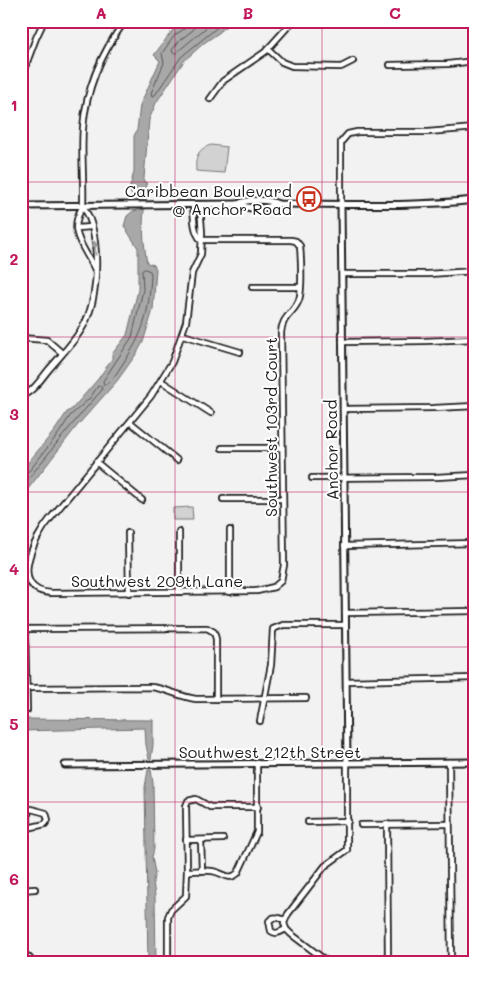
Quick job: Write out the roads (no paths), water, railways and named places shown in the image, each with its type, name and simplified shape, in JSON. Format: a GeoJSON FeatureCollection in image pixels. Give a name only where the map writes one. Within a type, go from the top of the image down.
{"type":"FeatureCollection","features":[{"type":"Feature","properties":{"kind":"street"},"geometry":{"type":"LineString","coordinates":[[21,78],[44,21]]}},
{"type":"Feature","properties":{"kind":"street"},"geometry":{"type":"LineString","coordinates":[[210,98],[223,81],[268,49],[293,21]]}},
{"type":"Feature","properties":{"kind":"street"},"geometry":{"type":"LineString","coordinates":[[95,270],[80,245],[77,228],[78,215],[83,206],[83,131],[91,86],[102,58],[124,22]]}},
{"type":"Feature","properties":{"kind":"street"},"geometry":{"type":"LineString","coordinates":[[268,49],[282,62],[292,66],[341,67],[352,60]]}},
{"type":"Feature","properties":{"kind":"street"},"geometry":{"type":"LineString","coordinates":[[390,65],[448,64],[475,61]]}},
{"type":"Feature","properties":{"kind":"street","name":"Anchor Road"},"geometry":{"type":"LineString","coordinates":[[347,762],[341,144],[343,137],[354,132],[428,132],[475,128]]}},
{"type":"Feature","properties":{"kind":"street"},"geometry":{"type":"LineString","coordinates":[[21,206],[238,204],[244,207],[272,207],[278,204],[433,203],[475,200]]}},
{"type":"Feature","properties":{"kind":"street"},"geometry":{"type":"LineString","coordinates":[[193,205],[195,230],[201,240]]}},
{"type":"Feature","properties":{"kind":"street"},"geometry":{"type":"LineString","coordinates":[[142,500],[96,462],[130,422],[161,381],[172,362],[183,334],[192,273],[201,257],[200,205]]}},
{"type":"Feature","properties":{"kind":"street"},"geometry":{"type":"LineString","coordinates":[[21,396],[33,388],[86,320],[93,295],[96,266],[95,246],[89,215],[83,206]]}},
{"type":"Feature","properties":{"kind":"street"},"geometry":{"type":"LineString","coordinates":[[77,228],[90,226]]}},
{"type":"Feature","properties":{"kind":"street","name":"Southwest 103rd Court"},"geometry":{"type":"LineString","coordinates":[[201,240],[289,240],[297,242],[300,249],[299,300],[286,316],[282,329],[284,571],[278,586]]}},
{"type":"Feature","properties":{"kind":"street"},"geometry":{"type":"LineString","coordinates":[[342,274],[428,274],[475,271]]}},
{"type":"Feature","properties":{"kind":"street"},"geometry":{"type":"LineString","coordinates":[[252,287],[300,287]]}},
{"type":"Feature","properties":{"kind":"street"},"geometry":{"type":"LineString","coordinates":[[183,334],[240,352]]}},
{"type":"Feature","properties":{"kind":"street"},"geometry":{"type":"LineString","coordinates":[[21,338],[47,340],[62,353]]}},
{"type":"Feature","properties":{"kind":"street"},"geometry":{"type":"LineString","coordinates":[[342,342],[475,339]]}},
{"type":"Feature","properties":{"kind":"street"},"geometry":{"type":"LineString","coordinates":[[161,381],[211,413]]}},
{"type":"Feature","properties":{"kind":"street"},"geometry":{"type":"LineString","coordinates":[[343,409],[475,406]]}},
{"type":"Feature","properties":{"kind":"street"},"geometry":{"type":"LineString","coordinates":[[130,422],[177,460]]}},
{"type":"Feature","properties":{"kind":"street"},"geometry":{"type":"LineString","coordinates":[[222,448],[282,448]]}},
{"type":"Feature","properties":{"kind":"street","name":"Southwest 209th Lane"},"geometry":{"type":"LineString","coordinates":[[96,462],[38,536],[27,568],[28,578],[36,588],[51,593],[230,592],[261,591],[278,586]]}},
{"type":"Feature","properties":{"kind":"street"},"geometry":{"type":"LineString","coordinates":[[312,478],[475,475]]}},
{"type":"Feature","properties":{"kind":"street"},"geometry":{"type":"LineString","coordinates":[[223,499],[283,499]]}},
{"type":"Feature","properties":{"kind":"street"},"geometry":{"type":"LineString","coordinates":[[230,530],[230,592]]}},
{"type":"Feature","properties":{"kind":"street"},"geometry":{"type":"LineString","coordinates":[[179,532],[179,592]]}},
{"type":"Feature","properties":{"kind":"street"},"geometry":{"type":"LineString","coordinates":[[128,533],[128,592]]}},
{"type":"Feature","properties":{"kind":"street"},"geometry":{"type":"LineString","coordinates":[[344,546],[475,543]]}},
{"type":"Feature","properties":{"kind":"street"},"geometry":{"type":"LineString","coordinates":[[346,614],[475,610]]}},
{"type":"Feature","properties":{"kind":"street"},"geometry":{"type":"LineString","coordinates":[[260,721],[271,665],[272,632],[277,626],[346,625]]}},
{"type":"Feature","properties":{"kind":"street"},"geometry":{"type":"LineString","coordinates":[[26,710],[23,629],[203,628],[212,631],[215,634],[216,642],[216,699]]}},
{"type":"Feature","properties":{"kind":"street"},"geometry":{"type":"LineString","coordinates":[[346,680],[475,678]]}},
{"type":"Feature","properties":{"kind":"street"},"geometry":{"type":"LineString","coordinates":[[26,688],[150,687],[190,698],[306,698]]}},
{"type":"Feature","properties":{"kind":"street"},"geometry":{"type":"LineString","coordinates":[[329,963],[286,928],[285,920],[325,866],[330,861],[346,853],[348,848],[347,762]]}},
{"type":"Feature","properties":{"kind":"street"},"geometry":{"type":"LineString","coordinates":[[449,762],[451,963]]}},
{"type":"Feature","properties":{"kind":"street","name":"Southwest 212th Street"},"geometry":{"type":"LineString","coordinates":[[65,765],[475,762]]}},
{"type":"Feature","properties":{"kind":"street"},"geometry":{"type":"LineString","coordinates":[[186,871],[215,872],[227,878],[233,877],[238,873],[256,835],[258,807],[257,763]]}},
{"type":"Feature","properties":{"kind":"street"},"geometry":{"type":"LineString","coordinates":[[168,963],[168,916],[186,896],[186,806],[188,800],[199,800],[210,807],[258,807]]}},
{"type":"Feature","properties":{"kind":"street"},"geometry":{"type":"LineString","coordinates":[[21,829],[28,828],[45,824],[48,820],[46,812],[31,809],[28,811],[28,828]]}},
{"type":"Feature","properties":{"kind":"street"},"geometry":{"type":"LineString","coordinates":[[308,822],[348,822]]}},
{"type":"Feature","properties":{"kind":"street"},"geometry":{"type":"LineString","coordinates":[[387,824],[388,963]]}},
{"type":"Feature","properties":{"kind":"street"},"geometry":{"type":"LineString","coordinates":[[362,825],[449,824]]}},
{"type":"Feature","properties":{"kind":"street"},"geometry":{"type":"LineString","coordinates":[[186,840],[223,840]]}},
{"type":"Feature","properties":{"kind":"street"},"geometry":{"type":"LineString","coordinates":[[201,840],[202,871]]}},
{"type":"Feature","properties":{"kind":"street"},"geometry":{"type":"LineString","coordinates":[[21,890],[35,889]]}},
{"type":"Feature","properties":{"kind":"street"},"geometry":{"type":"LineString","coordinates":[[285,920],[272,918],[269,921],[269,926],[274,933],[286,928]]}},
{"type":"Feature","properties":{"kind":"street"},"geometry":{"type":"LineString","coordinates":[[21,954],[31,958],[34,963]]}},
{"type":"Feature","properties":{"kind":"water"},"geometry":{"type":"Polygon","coordinates":[[[186,21],[234,21],[204,43],[184,61],[156,103],[149,120],[144,178],[144,182],[147,183],[145,197],[147,199],[143,231],[147,263],[154,265],[156,269],[153,310],[143,342],[117,381],[77,426],[21,498],[21,471],[55,430],[67,412],[72,409],[98,379],[112,359],[112,354],[127,335],[138,290],[138,248],[124,226],[127,216],[133,211],[138,210],[137,200],[129,190],[134,172],[134,136],[137,130],[140,105],[160,61],[154,55],[172,31],[186,21]]]}},
{"type":"Feature","properties":{"kind":"water"},"geometry":{"type":"Polygon","coordinates":[[[21,719],[153,720],[151,759],[149,759],[146,745],[145,728],[21,731],[21,719]]]}},
{"type":"Feature","properties":{"kind":"water"},"geometry":{"type":"Polygon","coordinates":[[[148,770],[151,770],[153,783],[154,849],[152,857],[155,873],[153,881],[156,963],[148,963],[145,787],[148,770]]]}},
{"type":"Feature","properties":{"kind":"place","name":"Caribbean Boulevard @ Anchor Road"},"geometry":{"type":"Point","coordinates":[309,199]}}]}
